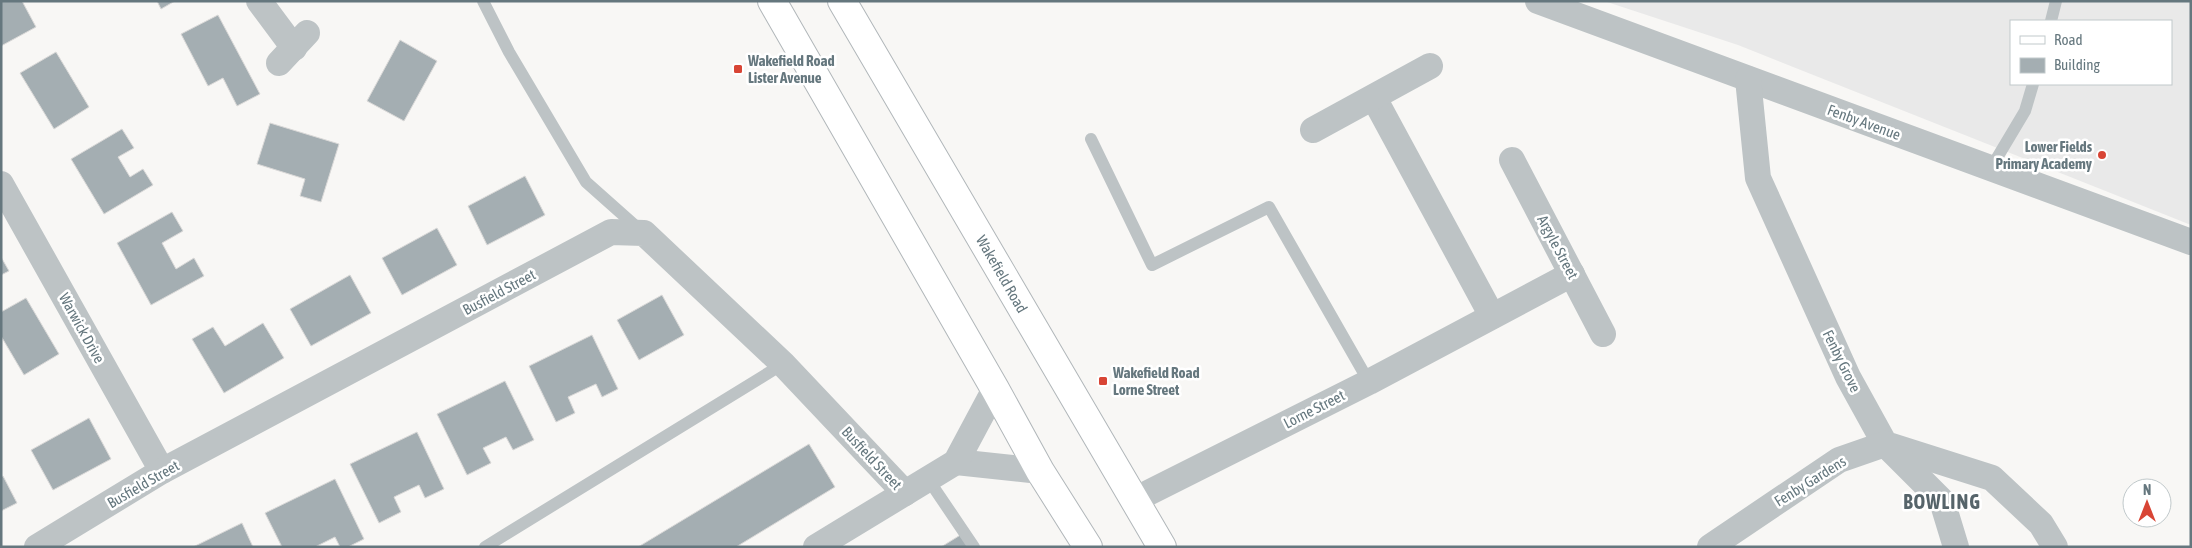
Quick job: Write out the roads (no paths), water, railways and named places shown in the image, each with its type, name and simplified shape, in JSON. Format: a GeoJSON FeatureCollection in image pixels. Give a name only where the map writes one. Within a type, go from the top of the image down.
{"type":"FeatureCollection","features":[{"type":"Feature","properties":{"kind":"main road"},"geometry":{"type":"LineString","coordinates":[[772,1],[995,389],[1040,471],[1088,547]]}},
{"type":"Feature","properties":{"kind":"main road","name":"Wakefield Road"},"geometry":{"type":"LineString","coordinates":[[842,1],[1162,547]]}},
{"type":"Feature","properties":{"kind":"street"},"geometry":{"type":"LineString","coordinates":[[259,1],[293,48]]}},
{"type":"Feature","properties":{"kind":"street","name":"Fenby Avenue"},"geometry":{"type":"LineString","coordinates":[[1538,1],[2191,242]]}},
{"type":"Feature","properties":{"kind":"street"},"geometry":{"type":"LineString","coordinates":[[1313,130],[1430,66]]}},
{"type":"Feature","properties":{"kind":"street","name":"Fenby Grove"},"geometry":{"type":"LineString","coordinates":[[1748,79],[1758,178],[1848,377],[1885,444],[1942,501],[1956,547]]}},
{"type":"Feature","properties":{"kind":"street"},"geometry":{"type":"LineString","coordinates":[[1374,98],[1492,316]]}},
{"type":"Feature","properties":{"kind":"street","name":"Argyle Street"},"geometry":{"type":"LineString","coordinates":[[1512,160],[1603,334]]}},
{"type":"Feature","properties":{"kind":"street","name":"Warwick Drive"},"geometry":{"type":"LineString","coordinates":[[1,184],[162,472]]}},
{"type":"Feature","properties":{"kind":"street","name":"Busfield Street"},"geometry":{"type":"LineString","coordinates":[[37,547],[162,472],[612,232],[644,233],[783,364],[905,493]]}},
{"type":"Feature","properties":{"kind":"street","name":"Lorne Street"},"geometry":{"type":"LineString","coordinates":[[1134,500],[1369,382],[1572,274]]}},
{"type":"Feature","properties":{"kind":"street"},"geometry":{"type":"LineString","coordinates":[[816,547],[956,462],[995,389]]}},
{"type":"Feature","properties":{"kind":"street"},"geometry":{"type":"LineString","coordinates":[[1885,444],[1992,478],[2041,524],[2055,547]]}},
{"type":"Feature","properties":{"kind":"street","name":"Fenby Gardens"},"geometry":{"type":"LineString","coordinates":[[1710,547],[1743,537],[1839,460],[1885,444]]}},
{"type":"Feature","properties":{"kind":"street"},"geometry":{"type":"LineString","coordinates":[[956,462],[1040,471]]}},
{"type":"Feature","properties":{"kind":"lane"},"geometry":{"type":"LineString","coordinates":[[483,1],[510,52],[586,182],[644,233]]}},
{"type":"Feature","properties":{"kind":"lane"},"geometry":{"type":"LineString","coordinates":[[2051,20],[2056,1]]}},
{"type":"Feature","properties":{"kind":"lane"},"geometry":{"type":"LineString","coordinates":[[1990,168],[2025,111],[2033,85]]}},
{"type":"Feature","properties":{"kind":"lane"},"geometry":{"type":"LineString","coordinates":[[1091,139],[1152,265],[1269,207],[1369,382]]}},
{"type":"Feature","properties":{"kind":"lane"},"geometry":{"type":"LineString","coordinates":[[485,547],[783,364]]}},
{"type":"Feature","properties":{"kind":"lane"},"geometry":{"type":"LineString","coordinates":[[928,479],[974,547]]}},
{"type":"Feature","properties":{"kind":"place","name":"Wakefield Road Lister Avenue"},"geometry":{"type":"Point","coordinates":[738,69]}},
{"type":"Feature","properties":{"kind":"place","name":"Lower Fields Primary Academy"},"geometry":{"type":"Point","coordinates":[2102,155]}},
{"type":"Feature","properties":{"kind":"place","name":"Wakefield Road Lorne Street"},"geometry":{"type":"Point","coordinates":[1103,381]}},
{"type":"Feature","properties":{"kind":"district","name":"BOWLING"},"geometry":{"type":"Point","coordinates":[1942,501]}}]}
